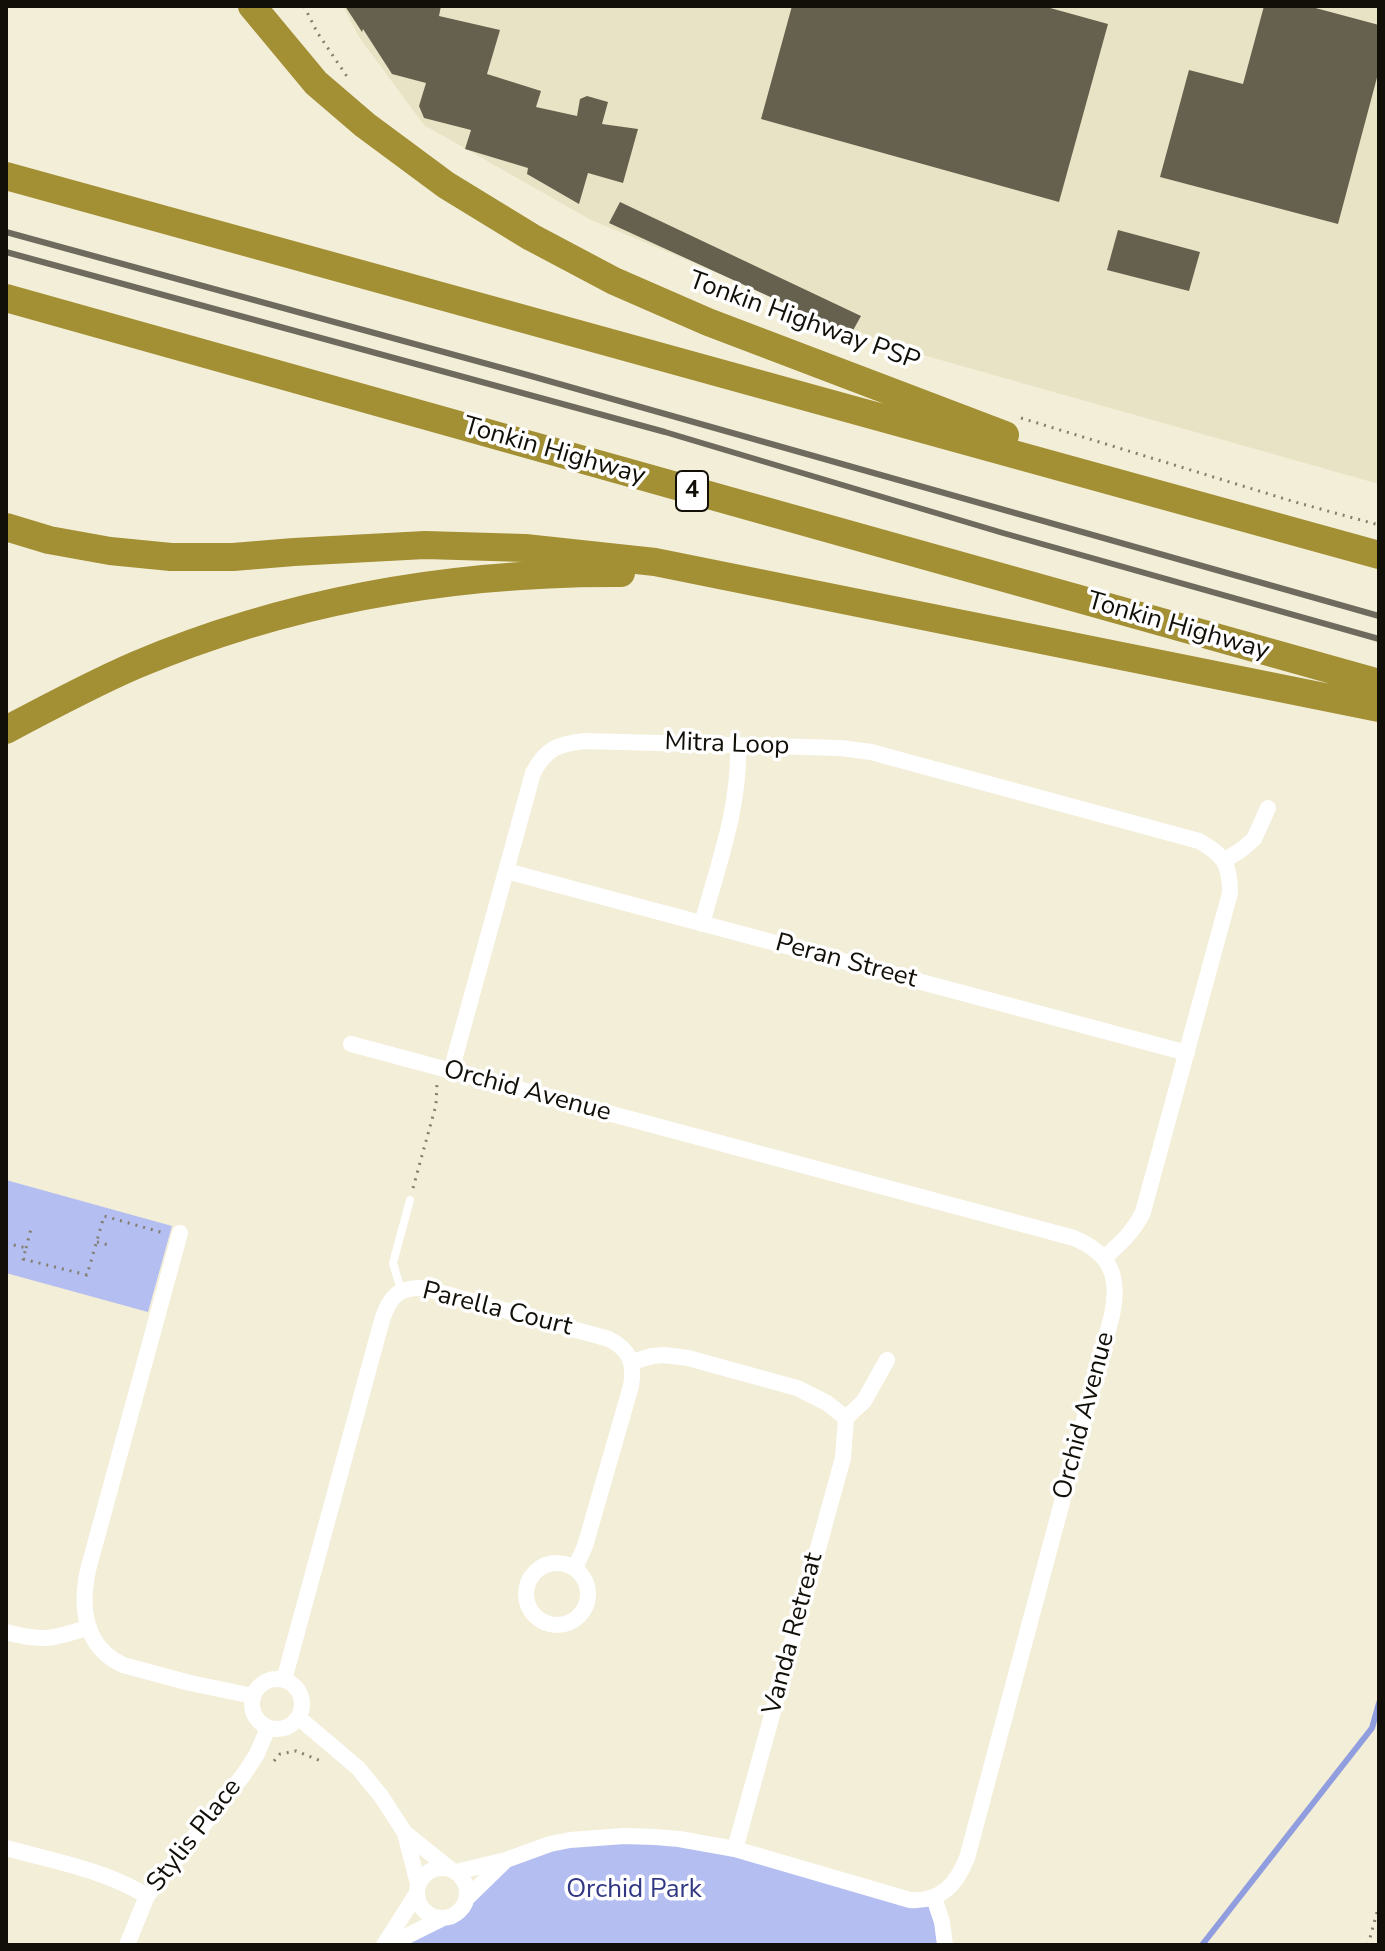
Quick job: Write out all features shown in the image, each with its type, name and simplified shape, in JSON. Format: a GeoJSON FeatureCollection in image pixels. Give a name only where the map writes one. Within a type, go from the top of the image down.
{"type":"FeatureCollection","features":[{"type":"Feature","properties":{"kind":"highway"},"geometry":{"type":"LineString","coordinates":[[252,6],[316,83],[365,125],[446,185],[531,237],[614,281],[708,322],[1011,437],[1379,547]]}},
{"type":"Feature","properties":{"kind":"highway"},"geometry":{"type":"LineString","coordinates":[[6,176],[1379,555]]}},
{"type":"Feature","properties":{"kind":"highway","name":"Tonkin Highway"},"geometry":{"type":"LineString","coordinates":[[6,298],[1379,683]]}},
{"type":"Feature","properties":{"kind":"highway"},"geometry":{"type":"LineString","coordinates":[[6,527],[49,540],[110,551],[171,557],[233,557],[425,545],[525,548],[655,562],[1379,708]]}},
{"type":"Feature","properties":{"kind":"highway"},"geometry":{"type":"LineString","coordinates":[[6,730],[70,695],[137,665],[205,639],[346,599],[490,577],[563,573],[636,573],[709,578],[781,588]]}},
{"type":"Feature","properties":{"kind":"street","name":"Mitra Loop"},"geometry":{"type":"LineString","coordinates":[[444,1069],[533,773],[541,758],[551,749],[566,743],[841,748],[871,752],[1199,841],[1225,860]]}},
{"type":"Feature","properties":{"kind":"street"},"geometry":{"type":"LineString","coordinates":[[702,924],[733,810],[739,774],[738,746]]}},
{"type":"Feature","properties":{"kind":"street"},"geometry":{"type":"LineString","coordinates":[[1104,1258],[1128,1237],[1143,1212],[1230,893],[1230,875],[1225,860],[1254,839],[1268,808]]}},
{"type":"Feature","properties":{"kind":"street","name":"Peran Street"},"geometry":{"type":"LineString","coordinates":[[506,871],[1187,1053]]}},
{"type":"Feature","properties":{"kind":"street","name":"Orchid Avenue"},"geometry":{"type":"LineString","coordinates":[[351,1044],[1074,1238],[1096,1249],[1104,1258],[1112,1270],[1114,1282],[1112,1315],[967,1858],[950,1887],[934,1898]]}},
{"type":"Feature","properties":{"kind":"street"},"geometry":{"type":"LineString","coordinates":[[179,1235],[88,1570],[84,1606],[89,1627],[104,1654],[123,1665],[253,1696]]}},
{"type":"Feature","properties":{"kind":"street","name":"Parella Court"},"geometry":{"type":"LineString","coordinates":[[284,1680],[382,1320],[386,1308],[401,1290],[424,1288],[609,1339],[621,1345],[632,1362]]}},
{"type":"Feature","properties":{"kind":"street"},"geometry":{"type":"LineString","coordinates":[[575,1568],[585,1546],[631,1386],[634,1372],[632,1362],[664,1355],[688,1358],[797,1388],[827,1403],[846,1418],[864,1401],[887,1360]]}},
{"type":"Feature","properties":{"kind":"street","name":"Vanda Retreat"},"geometry":{"type":"LineString","coordinates":[[735,1849],[843,1458],[846,1418]]}},
{"type":"Feature","properties":{"kind":"street"},"geometry":{"type":"LineString","coordinates":[[6,1632],[40,1639],[89,1627]]}},
{"type":"Feature","properties":{"kind":"street"},"geometry":{"type":"LineString","coordinates":[[284,1680],[297,1688],[301,1695],[303,1703],[299,1718],[285,1729],[268,1728],[256,1718],[253,1696],[258,1687],[266,1682],[284,1680]]}},
{"type":"Feature","properties":{"kind":"street"},"geometry":{"type":"LineString","coordinates":[[299,1718],[358,1768],[405,1833],[465,1883],[466,1899],[458,1912],[387,1945]]}},
{"type":"Feature","properties":{"kind":"street","name":"Stylis Place"},"geometry":{"type":"LineString","coordinates":[[127,1945],[147,1896],[253,1760],[268,1728]]}},
{"type":"Feature","properties":{"kind":"street"},"geometry":{"type":"LineString","coordinates":[[405,1833],[418,1901],[422,1909],[435,1918],[443,1918]]}},
{"type":"Feature","properties":{"kind":"street"},"geometry":{"type":"LineString","coordinates":[[387,1945],[423,1876],[429,1871],[443,1867],[453,1870],[506,1860],[550,1844],[624,1836],[679,1839],[735,1849],[910,1900],[934,1898],[945,1945]]}},
{"type":"Feature","properties":{"kind":"street"},"geometry":{"type":"LineString","coordinates":[[6,1848],[106,1875],[147,1896]]}},
{"type":"Feature","properties":{"kind":"street"},"geometry":{"type":"LineString","coordinates":[[466,1899],[506,1860]]}},
{"type":"Feature","properties":{"kind":"lane"},"geometry":{"type":"LineString","coordinates":[[401,1290],[393,1263],[410,1200]]}},
{"type":"Feature","properties":{"kind":"path"},"geometry":{"type":"LineString","coordinates":[[304,6],[317,32],[354,88]]}},
{"type":"Feature","properties":{"kind":"path"},"geometry":{"type":"LineString","coordinates":[[1014,415],[1379,525]]}},
{"type":"Feature","properties":{"kind":"path"},"geometry":{"type":"LineString","coordinates":[[410,1200],[444,1069]]}},
{"type":"Feature","properties":{"kind":"path"},"geometry":{"type":"LineString","coordinates":[[32,1225],[23,1259],[87,1275],[104,1216],[179,1235]]}},
{"type":"Feature","properties":{"kind":"path"},"geometry":{"type":"LineString","coordinates":[[96,1241],[109,1245]]}},
{"type":"Feature","properties":{"kind":"path"},"geometry":{"type":"LineString","coordinates":[[6,1243],[26,1248]]}},
{"type":"Feature","properties":{"kind":"path"},"geometry":{"type":"LineString","coordinates":[[253,1760],[269,1767],[280,1754],[296,1751],[328,1766]]}},
{"type":"Feature","properties":{"kind":"path"},"geometry":{"type":"LineString","coordinates":[[1368,1945],[1379,1905]]}},
{"type":"Feature","properties":{"kind":"shaded area"},"geometry":{"type":"Polygon","coordinates":[[[343,6],[1379,6],[1379,484],[898,348],[591,220],[424,125],[359,37],[343,6]]]}},
{"type":"Feature","properties":{"kind":"green space"},"geometry":{"type":"Polygon","coordinates":[[[6,1180],[172,1226],[148,1312],[6,1273],[6,1180]]]}},
{"type":"Feature","properties":{"kind":"green space","name":"Orchid Park"},"geometry":{"type":"Polygon","coordinates":[[[655,1837],[934,1898],[945,1945],[389,1945],[458,1912],[466,1899],[528,1851],[655,1837]]]}},
{"type":"Feature","properties":{"kind":"building"},"geometry":{"type":"Polygon","coordinates":[[[345,6],[441,6],[439,16],[500,30],[487,74],[541,91],[536,107],[577,116],[580,99],[587,96],[608,102],[602,124],[638,129],[623,183],[588,173],[579,204],[527,174],[528,168],[465,149],[471,130],[424,118],[419,106],[426,83],[392,74],[345,6]]]}},
{"type":"Feature","properties":{"kind":"building"},"geometry":{"type":"Polygon","coordinates":[[[792,6],[1043,6],[1108,24],[1059,202],[761,119],[792,6]]]}},
{"type":"Feature","properties":{"kind":"building"},"geometry":{"type":"Polygon","coordinates":[[[1264,6],[1308,6],[1379,25],[1379,70],[1338,224],[1160,177],[1189,70],[1243,84],[1264,6]]]}},
{"type":"Feature","properties":{"kind":"building"},"geometry":{"type":"Polygon","coordinates":[[[620,202],[861,316],[851,334],[609,223],[620,202]]]}},
{"type":"Feature","properties":{"kind":"building"},"geometry":{"type":"Polygon","coordinates":[[[1118,230],[1200,252],[1189,291],[1107,270],[1118,230]]]}},
{"type":"Feature","properties":{"kind":"waterway"},"geometry":{"type":"LineString","coordinates":[[1202,1945],[1372,1728],[1379,1703]]}},
{"type":"Feature","properties":{"kind":"railway"},"geometry":{"type":"LineString","coordinates":[[6,232],[524,374],[1379,616]]}},
{"type":"Feature","properties":{"kind":"railway"},"geometry":{"type":"LineString","coordinates":[[6,252],[665,432],[1003,533],[1379,639]]}}]}
